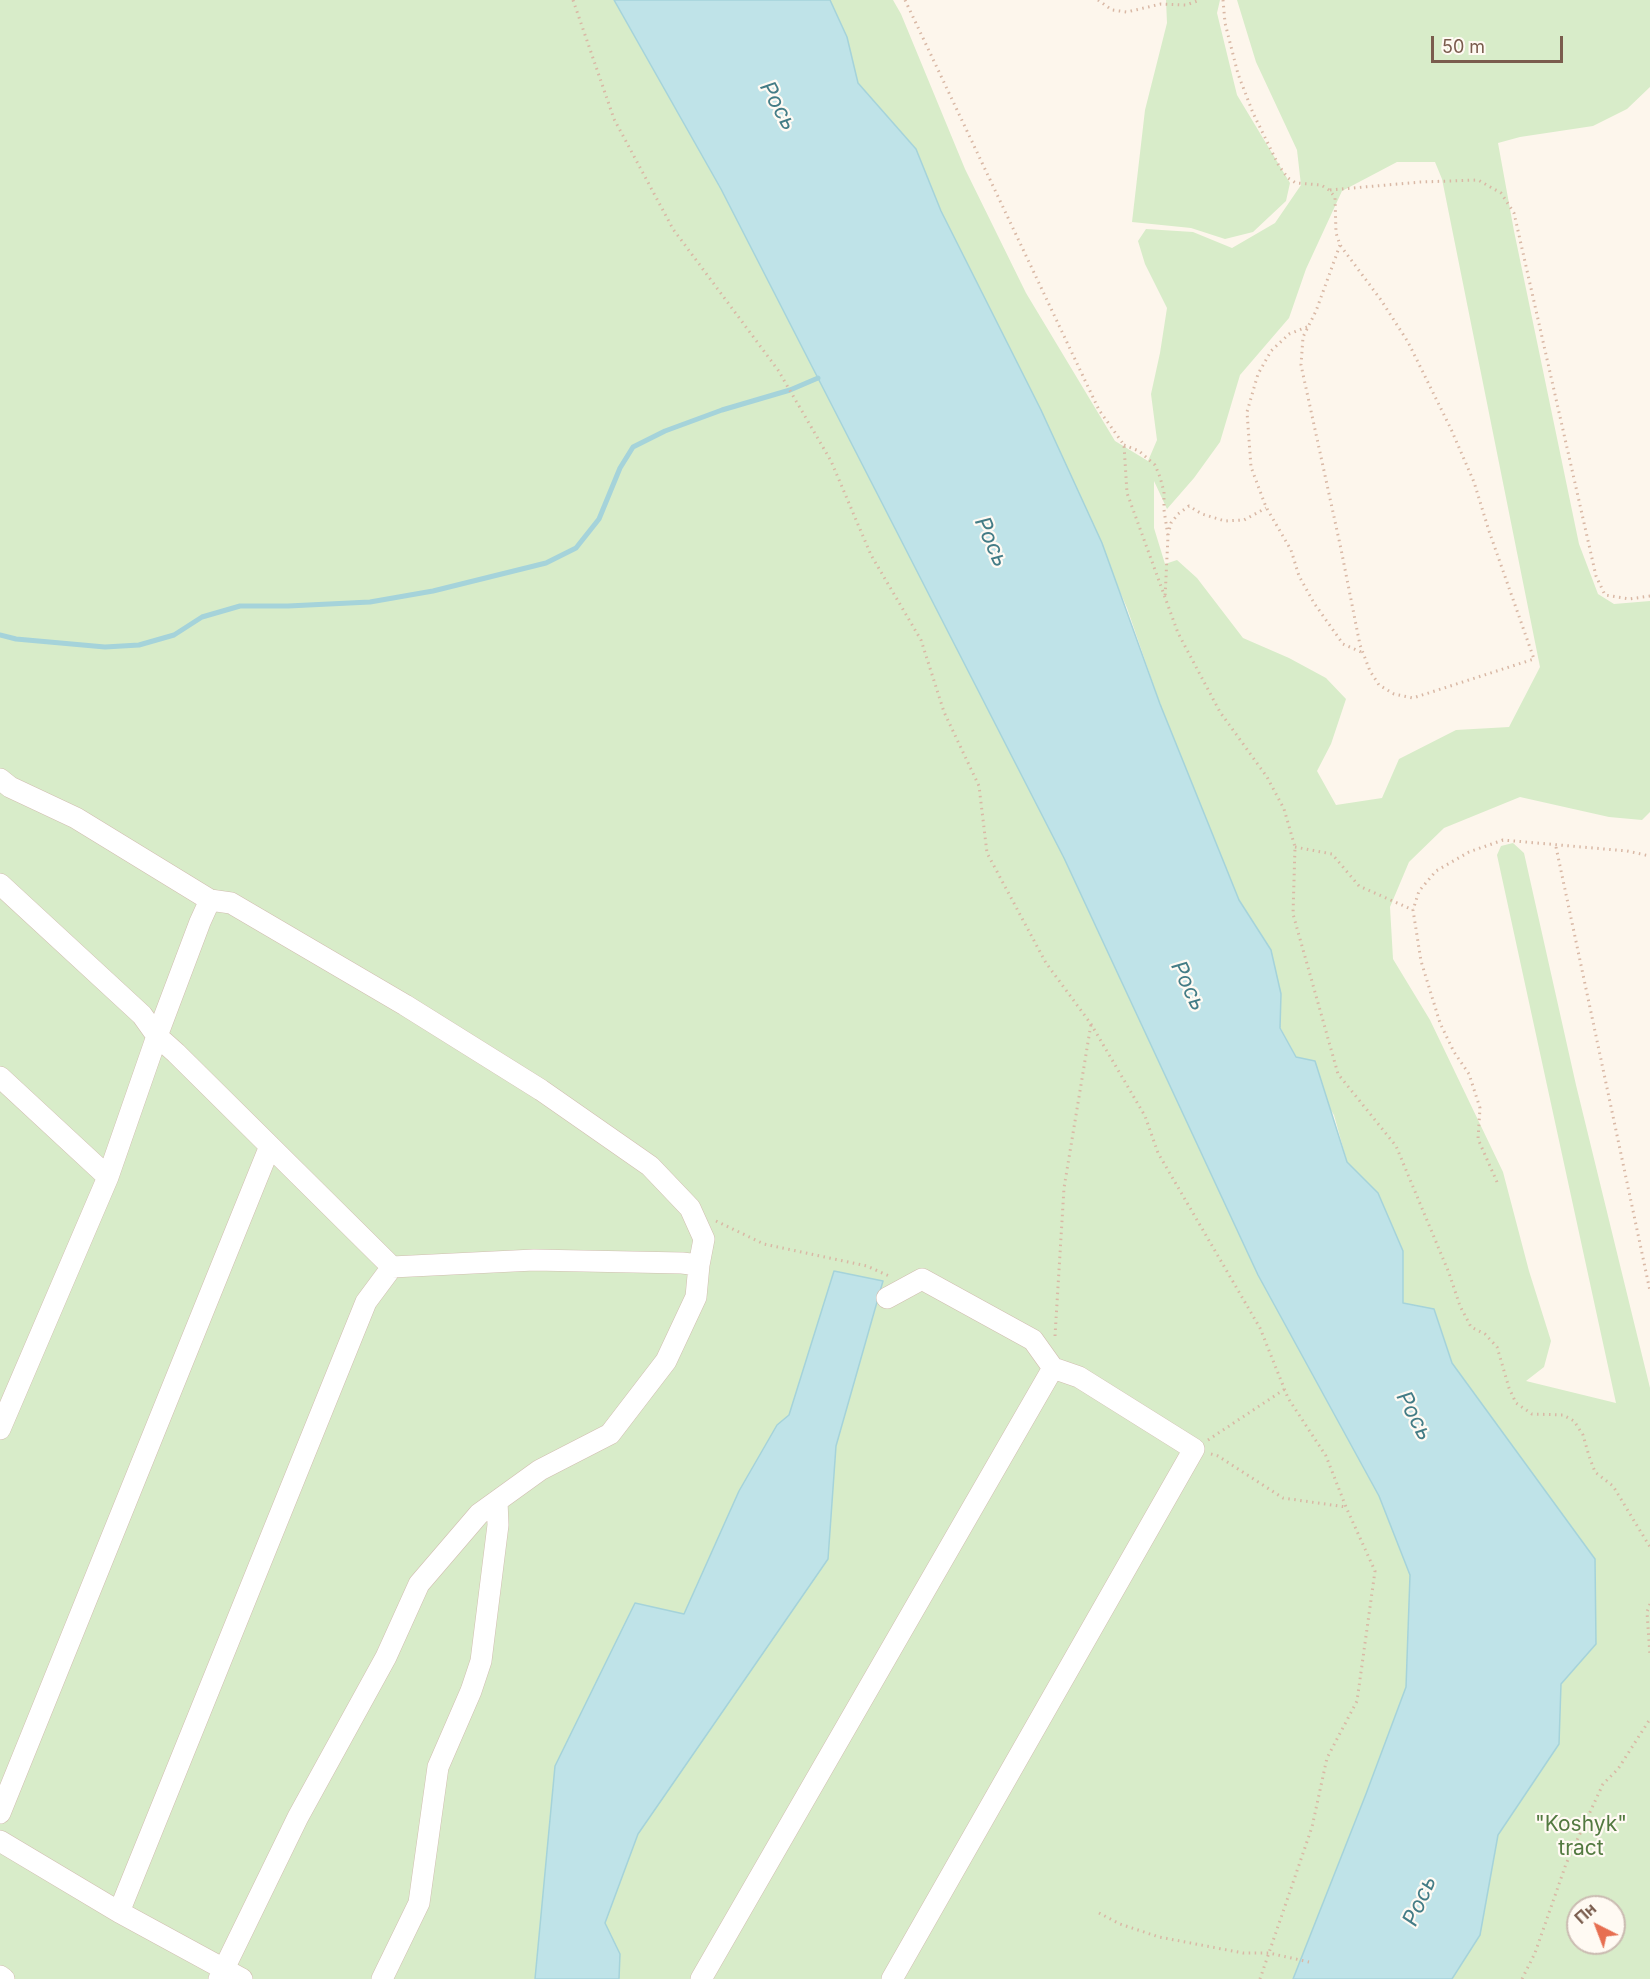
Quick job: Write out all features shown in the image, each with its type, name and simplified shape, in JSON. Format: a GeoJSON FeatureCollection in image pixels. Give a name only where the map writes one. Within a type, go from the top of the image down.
{"type":"FeatureCollection","features":[{"type":"Feature","properties":{"kind":"street"},"geometry":{"type":"LineString","coordinates":[[0,779],[10,787],[76,818],[210,900],[231,903],[405,1005],[541,1090],[650,1166],[690,1208],[704,1239],[696,1297],[666,1361],[610,1434],[540,1470],[478,1514],[419,1584],[386,1657],[298,1817],[228,1976],[0,1841]]}},
{"type":"Feature","properties":{"kind":"street"},"geometry":{"type":"LineString","coordinates":[[0,884],[142,1014],[157,1036],[392,1267],[534,1260],[699,1265]]}},
{"type":"Feature","properties":{"kind":"street"},"geometry":{"type":"LineString","coordinates":[[0,1429],[108,1177],[157,1036],[210,900]]}},
{"type":"Feature","properties":{"kind":"street"},"geometry":{"type":"LineString","coordinates":[[0,1077],[108,1177]]}},
{"type":"Feature","properties":{"kind":"street"},"geometry":{"type":"LineString","coordinates":[[0,1813],[270,1146]]}},
{"type":"Feature","properties":{"kind":"street"},"geometry":{"type":"LineString","coordinates":[[118,1912],[366,1302],[392,1267]]}},
{"type":"Feature","properties":{"kind":"street"},"geometry":{"type":"LineString","coordinates":[[888,1298],[922,1278],[1033,1340],[1053,1368],[1079,1377],[1194,1449],[892,1979]]}},
{"type":"Feature","properties":{"kind":"street"},"geometry":{"type":"LineString","coordinates":[[701,1979],[1053,1368]]}},
{"type":"Feature","properties":{"kind":"street"},"geometry":{"type":"LineString","coordinates":[[382,1979],[418,1903],[438,1767],[471,1691],[481,1661],[498,1525],[497,1501]]}},
{"type":"Feature","properties":{"kind":"street"},"geometry":{"type":"LineString","coordinates":[[0,1976],[4,1979]]}},
{"type":"Feature","properties":{"kind":"path"},"geometry":{"type":"LineString","coordinates":[[573,0],[614,119],[673,229],[778,370],[831,461],[871,555],[921,640],[944,712],[979,786],[987,853],[1046,963],[1091,1024],[1145,1116],[1158,1153],[1260,1328],[1288,1398],[1326,1456],[1375,1571],[1357,1701],[1327,1758],[1312,1827],[1260,1979]]}},
{"type":"Feature","properties":{"kind":"path"},"geometry":{"type":"LineString","coordinates":[[905,0],[1099,410],[1124,445],[1127,493],[1178,633],[1220,712],[1266,777],[1284,809],[1295,847],[1293,914],[1338,1074],[1396,1146],[1449,1273],[1460,1306],[1472,1327],[1485,1334],[1497,1347],[1509,1388],[1516,1403],[1532,1414],[1563,1415],[1574,1420],[1583,1435],[1595,1472],[1612,1486],[1650,1547]]}},
{"type":"Feature","properties":{"kind":"path"},"geometry":{"type":"LineString","coordinates":[[1098,0],[1112,10],[1127,12],[1161,4],[1186,5],[1200,0]]}},
{"type":"Feature","properties":{"kind":"path"},"geometry":{"type":"LineString","coordinates":[[1223,0],[1225,23],[1238,74],[1279,166],[1288,178],[1296,183],[1321,185],[1335,197],[1336,233],[1340,245],[1381,300],[1408,342],[1451,429],[1474,482],[1534,659],[1413,698],[1394,694],[1379,685],[1363,653],[1301,365],[1303,337],[1340,245]]}},
{"type":"Feature","properties":{"kind":"path"},"geometry":{"type":"LineString","coordinates":[[1329,190],[1421,182],[1478,180],[1501,194],[1514,213],[1596,576],[1605,595],[1629,599],[1650,596]]}},
{"type":"Feature","properties":{"kind":"path"},"geometry":{"type":"LineString","coordinates":[[1308,327],[1289,334],[1271,351],[1258,374],[1247,412],[1251,467],[1266,507],[1291,550],[1299,576],[1314,603],[1343,644],[1363,653]]}},
{"type":"Feature","properties":{"kind":"path"},"geometry":{"type":"LineString","coordinates":[[1124,445],[1139,451],[1155,465],[1164,492],[1168,537]]}},
{"type":"Feature","properties":{"kind":"path"},"geometry":{"type":"LineString","coordinates":[[1165,601],[1168,537],[1171,523],[1178,514],[1189,506],[1202,514],[1226,521],[1244,520],[1266,507]]}},
{"type":"Feature","properties":{"kind":"path"},"geometry":{"type":"LineString","coordinates":[[1497,1182],[1478,1138],[1480,1108],[1469,1074],[1454,1052],[1440,1023],[1421,961],[1413,910],[1419,891],[1436,871],[1469,852],[1503,840],[1627,851],[1650,856]]}},
{"type":"Feature","properties":{"kind":"path"},"geometry":{"type":"LineString","coordinates":[[1556,846],[1650,1291]]}},
{"type":"Feature","properties":{"kind":"path"},"geometry":{"type":"LineString","coordinates":[[1295,847],[1332,854],[1359,886],[1413,910]]}},
{"type":"Feature","properties":{"kind":"path"},"geometry":{"type":"LineString","coordinates":[[1053,1368],[1064,1188],[1091,1024]]}},
{"type":"Feature","properties":{"kind":"path"},"geometry":{"type":"LineString","coordinates":[[690,1208],[764,1244],[867,1266],[910,1285]]}},
{"type":"Feature","properties":{"kind":"path"},"geometry":{"type":"LineString","coordinates":[[1194,1449],[1285,1389]]}},
{"type":"Feature","properties":{"kind":"path"},"geometry":{"type":"LineString","coordinates":[[1194,1449],[1218,1456],[1283,1498],[1346,1507]]}},
{"type":"Feature","properties":{"kind":"path"},"geometry":{"type":"LineString","coordinates":[[1650,1604],[1647,1612],[1650,1656]]}},
{"type":"Feature","properties":{"kind":"path"},"geometry":{"type":"LineString","coordinates":[[1522,1979],[1535,1953],[1566,1864],[1603,1784],[1618,1769],[1650,1719]]}},
{"type":"Feature","properties":{"kind":"path"},"geometry":{"type":"LineString","coordinates":[[1099,1913],[1120,1924],[1159,1937],[1244,1953],[1269,1953],[1309,1962]]}},
{"type":"Feature","properties":{"kind":"green space"},"geometry":{"type":"Polygon","coordinates":[[[0,0],[614,0],[721,189],[1064,858],[1258,1275],[1379,1496],[1410,1575],[1406,1687],[1293,1979],[0,1979],[0,0]]]}},
{"type":"Feature","properties":{"kind":"green space","name":"\"Koshyk\" tract"},"geometry":{"type":"Polygon","coordinates":[[[830,0],[893,0],[901,14],[965,169],[1026,293],[1115,441],[1148,461],[1157,440],[1151,394],[1167,308],[1145,264],[1138,241],[1146,229],[1193,232],[1232,248],[1275,223],[1301,185],[1297,150],[1256,62],[1237,0],[1650,0],[1650,87],[1627,109],[1593,126],[1520,137],[1498,143],[1579,544],[1598,594],[1614,604],[1650,601],[1650,812],[1642,820],[1609,817],[1520,797],[1444,828],[1409,862],[1390,907],[1393,959],[1430,1020],[1503,1172],[1529,1271],[1551,1341],[1544,1367],[1526,1381],[1616,1403],[1497,855],[1501,846],[1513,843],[1524,853],[1576,1085],[1650,1388],[1650,1979],[1452,1979],[1480,1935],[1498,1835],[1559,1744],[1561,1684],[1596,1644],[1595,1559],[1452,1363],[1434,1309],[1402,1303],[1403,1251],[1378,1193],[1347,1162],[1334,1115],[1296,1057],[1280,1027],[1281,994],[1271,950],[1239,900],[1160,704],[1127,608],[1041,410],[941,211],[916,149],[858,83],[847,37],[830,0]],[[1397,162],[1342,191],[1306,269],[1289,318],[1240,375],[1220,442],[1194,478],[1167,509],[1154,481],[1154,528],[1165,564],[1177,560],[1197,578],[1243,638],[1289,658],[1326,678],[1346,699],[1331,744],[1317,771],[1336,805],[1382,798],[1399,759],[1456,730],[1509,727],[1540,667],[1442,179],[1435,162],[1397,162]]]}},
{"type":"Feature","properties":{"kind":"green space"},"geometry":{"type":"Polygon","coordinates":[[[1166,0],[1220,0],[1217,13],[1237,95],[1290,183],[1286,201],[1253,232],[1225,239],[1191,228],[1132,222],[1145,110],[1167,23],[1166,0]]]}},
{"type":"Feature","properties":{"kind":"water","name":"Рось"},"geometry":{"type":"Polygon","coordinates":[[[614,0],[830,0],[847,37],[858,83],[916,149],[941,211],[1041,410],[1102,543],[1160,704],[1239,900],[1271,950],[1281,994],[1280,1028],[1296,1057],[1315,1061],[1347,1162],[1378,1193],[1403,1251],[1403,1303],[1434,1309],[1452,1363],[1595,1559],[1596,1644],[1561,1684],[1559,1744],[1498,1835],[1480,1935],[1452,1979],[1293,1979],[1406,1687],[1410,1575],[1379,1496],[1258,1275],[1064,858],[721,189],[614,0]]]}},
{"type":"Feature","properties":{"kind":"water"},"geometry":{"type":"Polygon","coordinates":[[[834,1271],[883,1281],[836,1446],[828,1559],[638,1834],[605,1923],[620,1954],[619,1979],[535,1979],[555,1766],[635,1603],[684,1614],[739,1491],[777,1425],[789,1415],[834,1271]]]}},
{"type":"Feature","properties":{"kind":"waterway"},"geometry":{"type":"LineString","coordinates":[[0,635],[16,639],[105,647],[139,645],[174,635],[202,617],[240,606],[370,602],[433,591],[546,563],[576,548],[599,519],[620,468],[633,447],[665,431],[722,410],[790,390],[818,378]]}}]}
